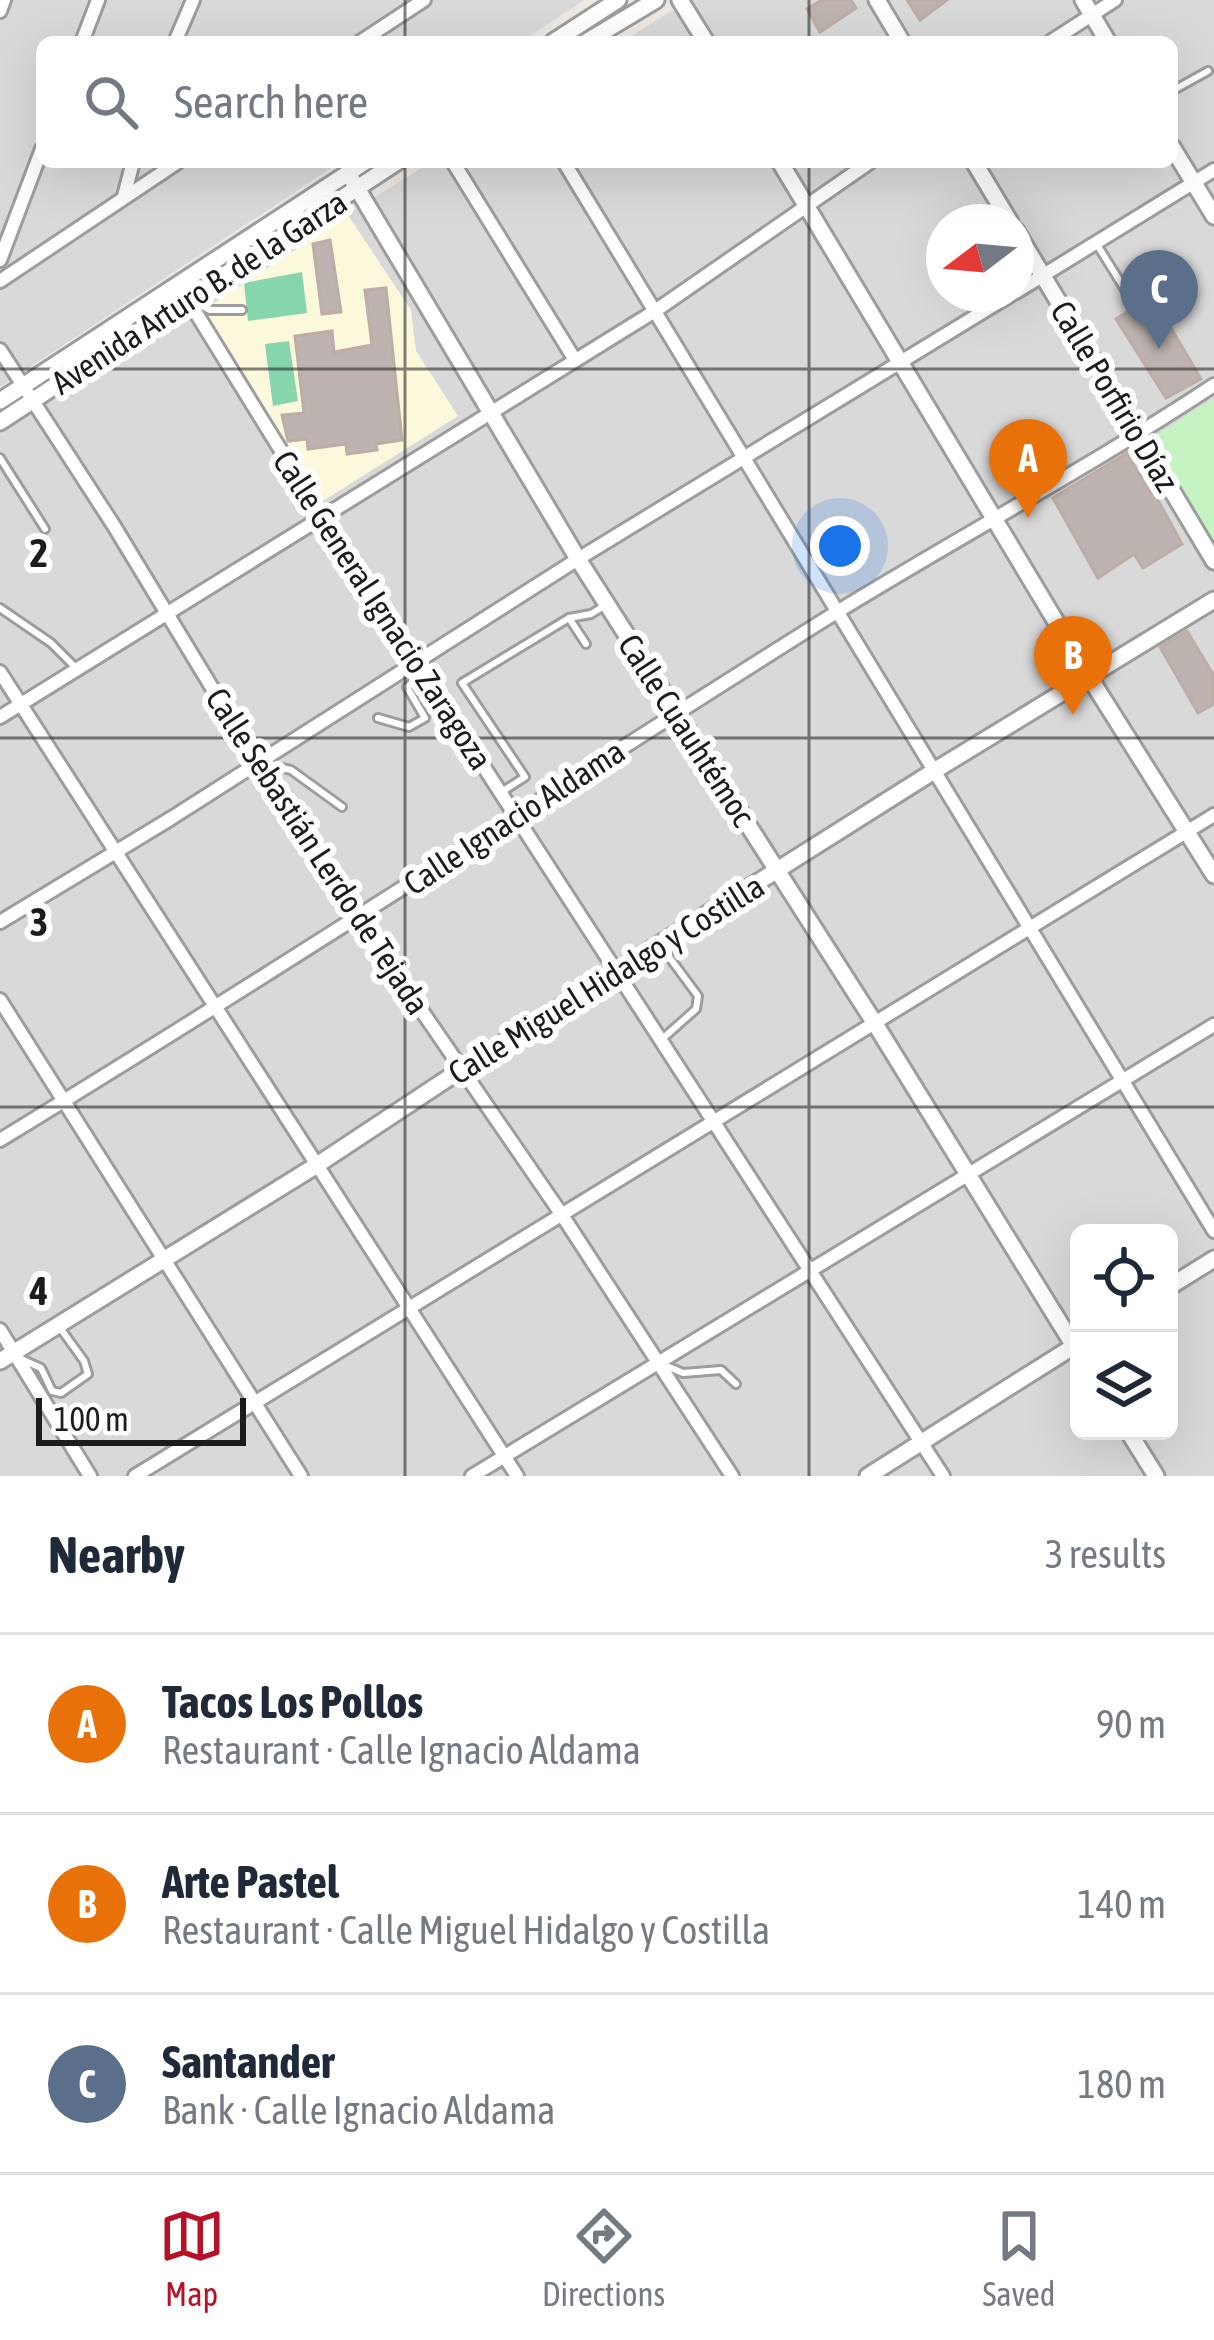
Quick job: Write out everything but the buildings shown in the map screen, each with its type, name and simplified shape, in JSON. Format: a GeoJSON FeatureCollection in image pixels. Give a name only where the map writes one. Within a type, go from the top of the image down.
{"type":"FeatureCollection","features":[{"type":"Feature","properties":{"kind":"street"},"geometry":{"type":"LineString","coordinates":[[0,11],[4,0]]}},
{"type":"Feature","properties":{"kind":"street"},"geometry":{"type":"LineString","coordinates":[[84,36],[98,0]]}},
{"type":"Feature","properties":{"kind":"street"},"geometry":{"type":"LineString","coordinates":[[178,36],[193,0]]}},
{"type":"Feature","properties":{"kind":"street"},"geometry":{"type":"LineString","coordinates":[[369,36],[424,0]]}},
{"type":"Feature","properties":{"kind":"street"},"geometry":{"type":"LineString","coordinates":[[562,36],[618,0]]}},
{"type":"Feature","properties":{"kind":"street"},"geometry":{"type":"LineString","coordinates":[[596,36],[656,0]]}},
{"type":"Feature","properties":{"kind":"street"},"geometry":{"type":"LineString","coordinates":[[680,0],[702,36]]}},
{"type":"Feature","properties":{"kind":"street"},"geometry":{"type":"LineString","coordinates":[[877,0],[898,36]]}},
{"type":"Feature","properties":{"kind":"street"},"geometry":{"type":"LineString","coordinates":[[1056,36],[1087,7],[1115,0]]}},
{"type":"Feature","properties":{"kind":"street"},"geometry":{"type":"LineString","coordinates":[[1087,7],[1104,36]]}},
{"type":"Feature","properties":{"kind":"street"},"geometry":{"type":"LineString","coordinates":[[1178,157],[1214,216]]}},
{"type":"Feature","properties":{"kind":"street"},"geometry":{"type":"LineString","coordinates":[[0,260],[36,164]]}},
{"type":"Feature","properties":{"kind":"street"},"geometry":{"type":"LineString","coordinates":[[124,197],[131,168]]}},
{"type":"Feature","properties":{"kind":"street"},"geometry":{"type":"LineString","coordinates":[[0,281],[169,168]]}},
{"type":"Feature","properties":{"kind":"street"},"geometry":{"type":"LineString","coordinates":[[456,168],[575,360]]}},
{"type":"Feature","properties":{"kind":"street"},"geometry":{"type":"LineString","coordinates":[[568,168],[1214,1231]]}},
{"type":"Feature","properties":{"kind":"street"},"geometry":{"type":"LineString","coordinates":[[784,168],[1088,675],[1214,875]]}},
{"type":"Feature","properties":{"kind":"street"},"geometry":{"type":"LineString","coordinates":[[0,717],[655,311],[861,168]]}},
{"type":"Feature","properties":{"kind":"street"},"geometry":{"type":"LineString","coordinates":[[978,168],[999,204]]}},
{"type":"Feature","properties":{"kind":"street"},"geometry":{"type":"LineString","coordinates":[[1034,281],[1214,170]]}},
{"type":"Feature","properties":{"kind":"street","name":"Avenida Arturo B. de la Garza"},"geometry":{"type":"LineString","coordinates":[[0,422],[14,394],[184,292],[348,174]]}},
{"type":"Feature","properties":{"kind":"street","name":"Calle Cuauhtémoc"},"geometry":{"type":"LineString","coordinates":[[348,174],[578,559],[1070,1336]]}},
{"type":"Feature","properties":{"kind":"street","name":"Calle Porfirio Díaz"},"geometry":{"type":"LineString","coordinates":[[1034,260],[1214,561]]}},
{"type":"Feature","properties":{"kind":"street","name":"Calle General Ignacio Zaragoza"},"geometry":{"type":"LineString","coordinates":[[184,292],[322,517],[943,1476]]}},
{"type":"Feature","properties":{"kind":"street"},"geometry":{"type":"LineString","coordinates":[[0,922],[982,312]]}},
{"type":"Feature","properties":{"kind":"street","name":"Calle Sebastián Lerdo de Tejada"},"geometry":{"type":"LineString","coordinates":[[0,350],[14,394],[114,526],[164,615],[358,918],[562,1215],[732,1476]]}},
{"type":"Feature","properties":{"kind":"street","name":"Calle Ignacio Aldama"},"geometry":{"type":"LineString","coordinates":[[0,1140],[837,612],[1214,386]]}},
{"type":"Feature","properties":{"kind":"street","name":"Calle Miguel Hidalgo y Costilla"},"geometry":{"type":"LineString","coordinates":[[7,1357],[316,1166],[934,771],[1214,600]]}},
{"type":"Feature","properties":{"kind":"street"},"geometry":{"type":"LineString","coordinates":[[0,672],[517,1476]]}},
{"type":"Feature","properties":{"kind":"street"},"geometry":{"type":"LineString","coordinates":[[135,1476],[1214,815]]}},
{"type":"Feature","properties":{"kind":"street"},"geometry":{"type":"LineString","coordinates":[[0,1000],[301,1476]]}},
{"type":"Feature","properties":{"kind":"street"},"geometry":{"type":"LineString","coordinates":[[472,1476],[1214,1024]]}},
{"type":"Feature","properties":{"kind":"street"},"geometry":{"type":"LineString","coordinates":[[1178,1281],[1214,1259]]}},
{"type":"Feature","properties":{"kind":"street"},"geometry":{"type":"LineString","coordinates":[[0,1330],[7,1357],[90,1476]]}},
{"type":"Feature","properties":{"kind":"street"},"geometry":{"type":"LineString","coordinates":[[868,1476],[1070,1351]]}},
{"type":"Feature","properties":{"kind":"street"},"geometry":{"type":"LineString","coordinates":[[1133,1440],[1156,1476]]}},
{"type":"Feature","properties":{"kind":"lane"},"geometry":{"type":"LineString","coordinates":[[1178,88],[1208,71]]}},
{"type":"Feature","properties":{"kind":"lane"},"geometry":{"type":"LineString","coordinates":[[1096,243],[1129,296]]}},
{"type":"Feature","properties":{"kind":"lane"},"geometry":{"type":"LineString","coordinates":[[184,292],[210,310],[242,310]]}},
{"type":"Feature","properties":{"kind":"lane"},"geometry":{"type":"LineString","coordinates":[[0,458],[44,529]]}},
{"type":"Feature","properties":{"kind":"lane"},"geometry":{"type":"LineString","coordinates":[[500,793],[525,777],[462,683],[569,618],[591,614],[606,604]]}},
{"type":"Feature","properties":{"kind":"lane"},"geometry":{"type":"LineString","coordinates":[[0,608],[77,668]]}},
{"type":"Feature","properties":{"kind":"lane"},"geometry":{"type":"LineString","coordinates":[[569,618],[586,644]]}},
{"type":"Feature","properties":{"kind":"lane"},"geometry":{"type":"LineString","coordinates":[[378,718],[409,727],[425,718],[406,688],[424,675]]}},
{"type":"Feature","properties":{"kind":"lane"},"geometry":{"type":"LineString","coordinates":[[257,762],[291,770],[342,807]]}},
{"type":"Feature","properties":{"kind":"lane"},"geometry":{"type":"LineString","coordinates":[[660,946],[698,996],[696,1010],[661,1040]]}},
{"type":"Feature","properties":{"kind":"lane"},"geometry":{"type":"LineString","coordinates":[[7,1357],[41,1368],[52,1391],[61,1394],[88,1374],[58,1324]]}},
{"type":"Feature","properties":{"kind":"lane"},"geometry":{"type":"LineString","coordinates":[[658,1363],[683,1372],[721,1370],[736,1384]]}},
{"type":"Feature","properties":{"kind":"shaded area"},"geometry":{"type":"Polygon","coordinates":[[[0,0],[584,0],[530,36],[36,36],[36,168],[331,168],[0,387],[0,0]]]}},
{"type":"Feature","properties":{"kind":"shaded area"},"geometry":{"type":"Polygon","coordinates":[[[689,0],[1214,0],[1214,1476],[0,1476],[0,433],[421,168],[1178,168],[1178,36],[632,36],[689,0]]]}},
{"type":"Feature","properties":{"kind":"shaded area"},"geometry":{"type":"Polygon","coordinates":[[[348,215],[411,310],[416,351],[458,416],[323,501],[202,311],[348,215]]]}},
{"type":"Feature","properties":{"kind":"green space"},"geometry":{"type":"Polygon","coordinates":[[[302,272],[307,313],[248,321],[244,283],[302,272]]]}},
{"type":"Feature","properties":{"kind":"green space"},"geometry":{"type":"Polygon","coordinates":[[[289,341],[298,401],[273,406],[265,344],[289,341]]]}},
{"type":"Feature","properties":{"kind":"green space"},"geometry":{"type":"Polygon","coordinates":[[[1214,398],[1214,549],[1147,441],[1214,398]]]}},
{"type":"Feature","properties":{"kind":"place","name":"Santander"},"geometry":{"type":"Point","coordinates":[1159,349]}},
{"type":"Feature","properties":{"kind":"place","name":"Tacos Los Pollos"},"geometry":{"type":"Point","coordinates":[1028,518]}},
{"type":"Feature","properties":{"kind":"place","name":"Arte Pastel"},"geometry":{"type":"Point","coordinates":[1073,715]}}]}
